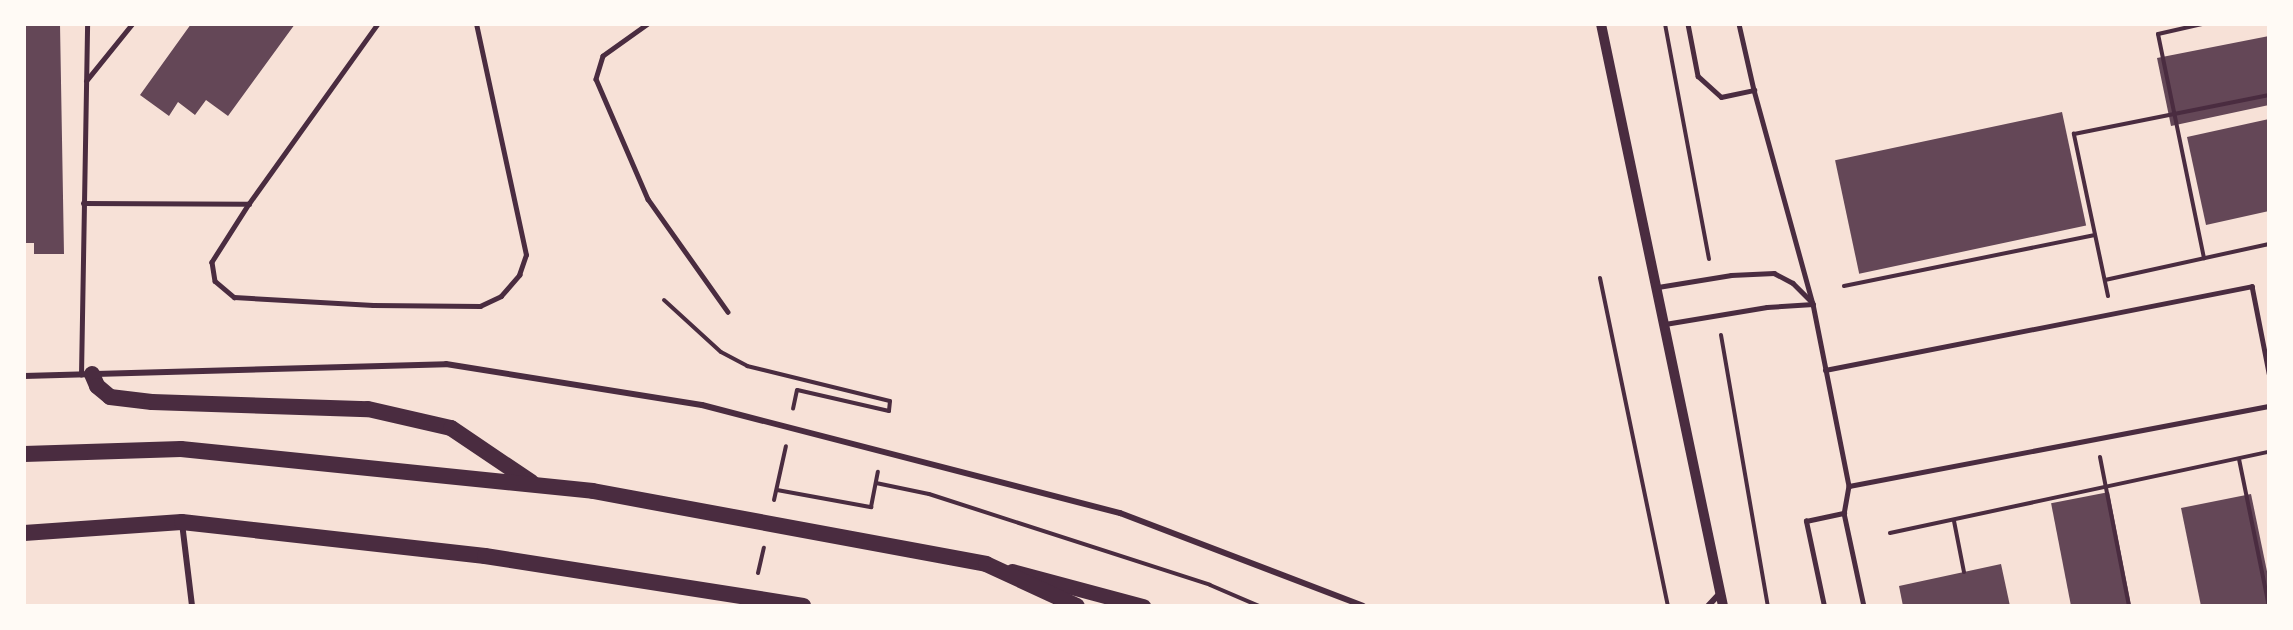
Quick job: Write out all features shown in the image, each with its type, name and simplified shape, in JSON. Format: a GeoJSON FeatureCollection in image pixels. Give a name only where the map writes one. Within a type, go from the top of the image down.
{"type":"FeatureCollection","features":[{"type":"Feature","properties":{"kind":"highway"},"geometry":{"type":"LineString","coordinates":[[86,374],[110,397],[152,402],[368,409],[451,428],[534,484]]}},
{"type":"Feature","properties":{"kind":"highway"},"geometry":{"type":"LineString","coordinates":[[24,454],[181,449],[593,490],[986,564],[1077,606]]}},
{"type":"Feature","properties":{"kind":"highway"},"geometry":{"type":"LineString","coordinates":[[24,533],[182,522],[484,556],[803,606]]}},
{"type":"Feature","properties":{"kind":"main road"},"geometry":{"type":"LineString","coordinates":[[986,564],[1143,606]]}},
{"type":"Feature","properties":{"kind":"street"},"geometry":{"type":"LineString","coordinates":[[1601,24],[1654,288],[1723,606]]}},
{"type":"Feature","properties":{"kind":"street"},"geometry":{"type":"LineString","coordinates":[[24,376],[446,364],[702,405],[1120,513],[1363,606]]}},
{"type":"Feature","properties":{"kind":"street"},"geometry":{"type":"LineString","coordinates":[[182,522],[192,606]]}},
{"type":"Feature","properties":{"kind":"street"},"geometry":{"type":"LineString","coordinates":[[1708,606],[1720,593]]}},
{"type":"Feature","properties":{"kind":"street"},"geometry":{"type":"LineString","coordinates":[[1718,606],[1720,593]]}},
{"type":"Feature","properties":{"kind":"lane"},"geometry":{"type":"LineString","coordinates":[[86,374],[83,203],[87,24]]}},
{"type":"Feature","properties":{"kind":"lane"},"geometry":{"type":"LineString","coordinates":[[86,81],[132,24]]}},
{"type":"Feature","properties":{"kind":"lane"},"geometry":{"type":"LineString","coordinates":[[378,24],[249,204],[212,261],[215,281],[234,297],[374,305],[480,306],[501,296],[519,275],[526,255],[476,24]]}},
{"type":"Feature","properties":{"kind":"lane"},"geometry":{"type":"LineString","coordinates":[[648,24],[603,56],[596,79],[648,199],[728,312]]}},
{"type":"Feature","properties":{"kind":"lane"},"geometry":{"type":"LineString","coordinates":[[1688,24],[1698,76],[1721,97],[1754,90]]}},
{"type":"Feature","properties":{"kind":"lane"},"geometry":{"type":"LineString","coordinates":[[1739,24],[1754,90],[1814,304],[1849,486],[1844,513],[1864,606]]}},
{"type":"Feature","properties":{"kind":"lane"},"geometry":{"type":"LineString","coordinates":[[83,203],[249,204]]}},
{"type":"Feature","properties":{"kind":"lane"},"geometry":{"type":"LineString","coordinates":[[1654,288],[1731,275],[1774,273],[1793,283],[1814,304]]}},
{"type":"Feature","properties":{"kind":"lane"},"geometry":{"type":"LineString","coordinates":[[1825,370],[2252,286],[2269,373]]}},
{"type":"Feature","properties":{"kind":"lane"},"geometry":{"type":"LineString","coordinates":[[1663,324],[1767,307],[1814,304]]}},
{"type":"Feature","properties":{"kind":"lane"},"geometry":{"type":"LineString","coordinates":[[1849,486],[2097,441],[2269,406]]}},
{"type":"Feature","properties":{"kind":"lane"},"geometry":{"type":"LineString","coordinates":[[1824,606],[1806,521],[1844,513]]}},
{"type":"Feature","properties":{"kind":"path"},"geometry":{"type":"LineString","coordinates":[[1665,24],[1710,265]]}},
{"type":"Feature","properties":{"kind":"path"},"geometry":{"type":"LineString","coordinates":[[2202,24],[2158,34],[2204,258]]}},
{"type":"Feature","properties":{"kind":"path"},"geometry":{"type":"LineString","coordinates":[[2110,313],[2074,134],[2269,95]]}},
{"type":"Feature","properties":{"kind":"path"},"geometry":{"type":"LineString","coordinates":[[1844,286],[2095,235]]}},
{"type":"Feature","properties":{"kind":"path"},"geometry":{"type":"LineString","coordinates":[[2105,280],[2269,244]]}},
{"type":"Feature","properties":{"kind":"path"},"geometry":{"type":"LineString","coordinates":[[1600,278],[1668,606]]}},
{"type":"Feature","properties":{"kind":"path"},"geometry":{"type":"LineString","coordinates":[[664,300],[721,352],[747,366],[890,401],[888,411],[797,390]]}},
{"type":"Feature","properties":{"kind":"path"},"geometry":{"type":"LineString","coordinates":[[1721,335],[1768,606]]}},
{"type":"Feature","properties":{"kind":"path"},"geometry":{"type":"LineString","coordinates":[[2097,441],[2129,606]]}},
{"type":"Feature","properties":{"kind":"path"},"geometry":{"type":"LineString","coordinates":[[777,490],[871,507],[882,451]]}},
{"type":"Feature","properties":{"kind":"path"},"geometry":{"type":"LineString","coordinates":[[1890,533],[2269,452]]}},
{"type":"Feature","properties":{"kind":"path"},"geometry":{"type":"LineString","coordinates":[[2239,459],[2269,606]]}},
{"type":"Feature","properties":{"kind":"path"},"geometry":{"type":"LineString","coordinates":[[876,483],[929,494],[1210,585],[1259,606]]}},
{"type":"Feature","properties":{"kind":"path"},"geometry":{"type":"LineString","coordinates":[[1954,521],[1964,572]]}},
{"type":"Feature","properties":{"kind":"building"},"geometry":{"type":"Polygon","coordinates":[[[24,24],[60,24],[64,254],[34,254],[34,243],[24,243],[24,24]]]}},
{"type":"Feature","properties":{"kind":"building"},"geometry":{"type":"Polygon","coordinates":[[[191,24],[295,24],[228,116],[206,100],[195,115],[178,102],[169,116],[140,95],[191,24]]]}},
{"type":"Feature","properties":{"kind":"building"},"geometry":{"type":"Polygon","coordinates":[[[2269,36],[2269,105],[2171,126],[2157,58],[2269,36]]]}},
{"type":"Feature","properties":{"kind":"building"},"geometry":{"type":"Polygon","coordinates":[[[2062,112],[2086,225],[1859,274],[1835,160],[2062,112]]]}},
{"type":"Feature","properties":{"kind":"building"},"geometry":{"type":"Polygon","coordinates":[[[2269,119],[2269,211],[2206,225],[2187,137],[2269,119]]]}},
{"type":"Feature","properties":{"kind":"building"},"geometry":{"type":"Polygon","coordinates":[[[2109,492],[2131,606],[2071,606],[2051,503],[2109,492]]]}},
{"type":"Feature","properties":{"kind":"building"},"geometry":{"type":"Polygon","coordinates":[[[2251,494],[2269,581],[2269,606],[2201,606],[2181,508],[2251,494]]]}},
{"type":"Feature","properties":{"kind":"building"},"geometry":{"type":"Polygon","coordinates":[[[2001,564],[2010,606],[1903,606],[1899,586],[2001,564]]]}}]}
